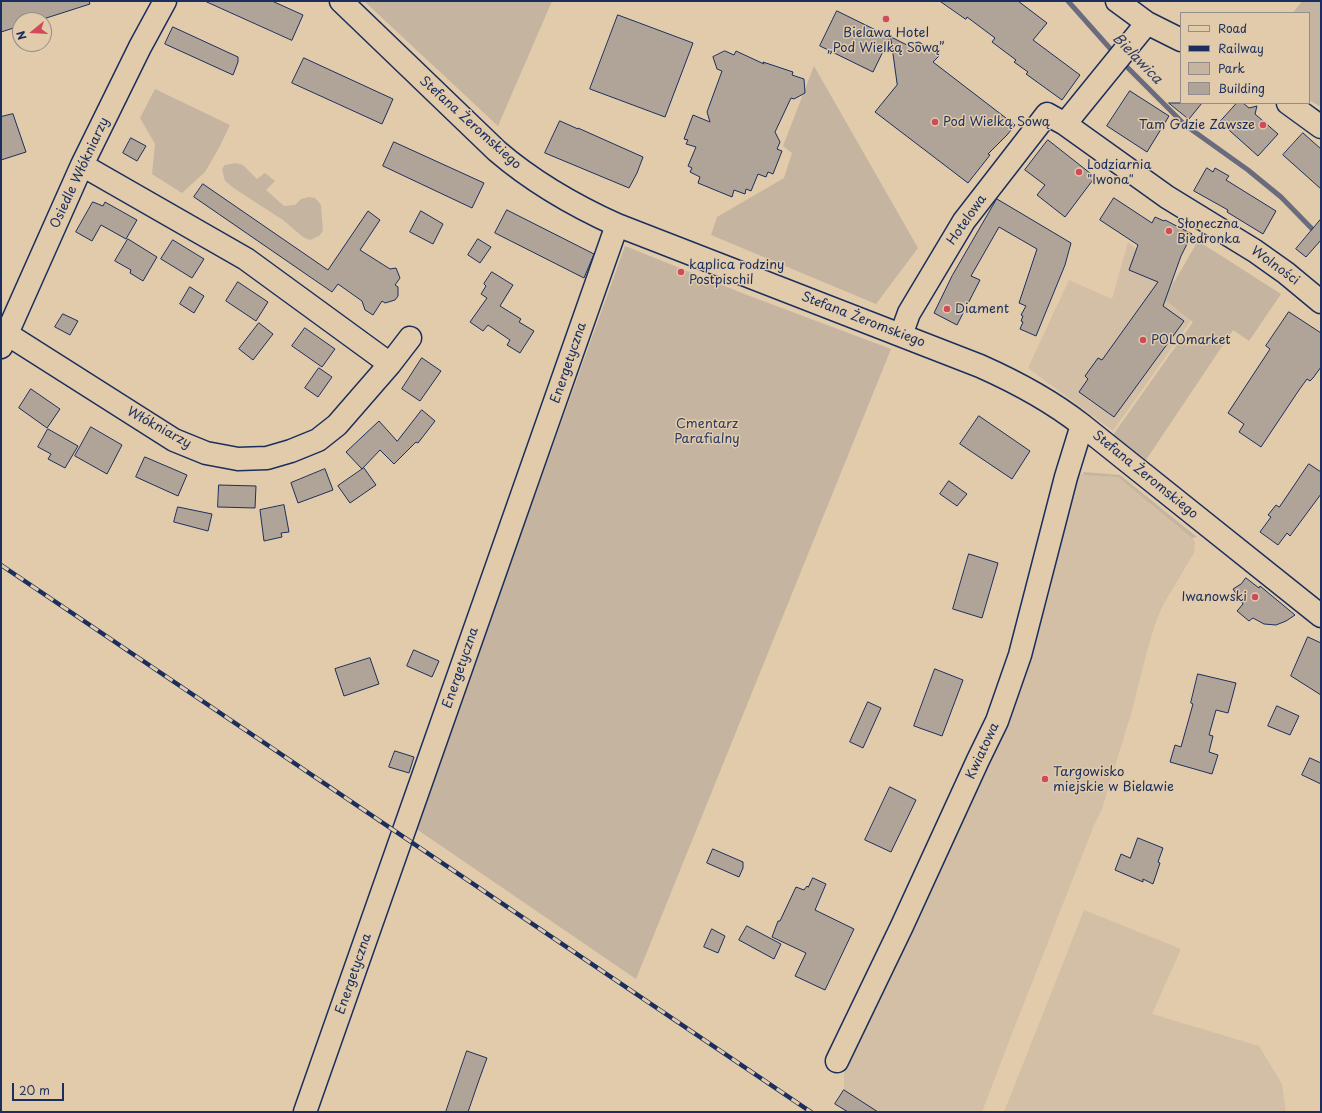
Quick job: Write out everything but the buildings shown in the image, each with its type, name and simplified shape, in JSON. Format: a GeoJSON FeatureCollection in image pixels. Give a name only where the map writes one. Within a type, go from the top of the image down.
{"type":"FeatureCollection","features":[{"type":"Feature","properties":{"kind":"street","name":"Osiedle Włókniarzy"},"geometry":{"type":"LineString","coordinates":[[4,341],[82,165],[140,47],[165,1]]}},
{"type":"Feature","properties":{"kind":"street","name":"Stefana Żeromskiego"},"geometry":{"type":"LineString","coordinates":[[341,1],[505,157],[557,193],[580,207],[617,225],[980,366],[1011,380],[1048,400],[1082,425],[1321,616]]}},
{"type":"Feature","properties":{"kind":"street"},"geometry":{"type":"LineString","coordinates":[[1117,1],[1147,23],[1180,40]]}},
{"type":"Feature","properties":{"kind":"street","name":"Hotelowa"},"geometry":{"type":"LineString","coordinates":[[901,335],[909,313],[964,221],[1056,119],[1102,78],[1147,23]]}},
{"type":"Feature","properties":{"kind":"street"},"geometry":{"type":"LineString","coordinates":[[1289,104],[1321,127]]}},
{"type":"Feature","properties":{"kind":"street","name":"Wolności"},"geometry":{"type":"LineString","coordinates":[[1056,119],[1167,197],[1254,251],[1286,273],[1321,302]]}},
{"type":"Feature","properties":{"kind":"street"},"geometry":{"type":"LineString","coordinates":[[82,165],[246,259],[390,364]]}},
{"type":"Feature","properties":{"kind":"street","name":"Energetyczna"},"geometry":{"type":"LineString","coordinates":[[305,1112],[617,225]]}},
{"type":"Feature","properties":{"kind":"street","name":"Włókniarzy"},"geometry":{"type":"LineString","coordinates":[[4,341],[174,440],[206,453],[238,459],[267,458],[291,451],[318,440],[337,425],[390,364],[410,338]]}},
{"type":"Feature","properties":{"kind":"street","name":"Kwiatowa"},"geometry":{"type":"LineString","coordinates":[[837,1061],[902,926],[997,721],[1020,655],[1064,484],[1082,425]]}},
{"type":"Feature","properties":{"kind":"shaded area"},"geometry":{"type":"Polygon","coordinates":[[[1128,242],[1202,305],[1113,431],[1028,368],[1069,280],[1112,299],[1128,242]]]}},
{"type":"Feature","properties":{"kind":"shaded area","name":"Targowisko miejskie w Bielawie"},"geometry":{"type":"Polygon","coordinates":[[[1079,474],[1118,477],[1192,538],[1195,542],[1194,553],[1163,605],[1157,619],[1131,714],[1102,809],[1094,825],[982,1112],[878,1112],[844,1090],[844,1063],[1028,662],[1050,591],[1065,519],[1079,474]]]}},
{"type":"Feature","properties":{"kind":"shaded area"},"geometry":{"type":"Polygon","coordinates":[[[1084,910],[1181,949],[1152,1014],[1259,1046],[1282,1084],[1286,1112],[1004,1112],[1084,910]]]}},
{"type":"Feature","properties":{"kind":"green space"},"geometry":{"type":"Polygon","coordinates":[[[364,1],[552,1],[498,126],[364,1]]]}},
{"type":"Feature","properties":{"kind":"green space"},"geometry":{"type":"Polygon","coordinates":[[[1302,1],[1321,1],[1321,104],[1319,106],[1310,101],[1310,12],[1294,12],[1302,1]]]}},
{"type":"Feature","properties":{"kind":"green space"},"geometry":{"type":"Polygon","coordinates":[[[814,66],[918,248],[876,304],[711,235],[717,217],[784,178],[792,153],[783,146],[814,66]]]}},
{"type":"Feature","properties":{"kind":"green space"},"geometry":{"type":"Polygon","coordinates":[[[155,89],[230,125],[205,172],[182,193],[152,174],[155,144],[140,118],[155,89]]]}},
{"type":"Feature","properties":{"kind":"green space"},"geometry":{"type":"Polygon","coordinates":[[[236,163],[243,165],[257,179],[265,173],[275,181],[266,190],[284,206],[295,205],[301,199],[309,197],[315,198],[321,205],[323,231],[319,236],[310,240],[303,237],[283,220],[225,181],[222,169],[225,165],[236,163]]]}},
{"type":"Feature","properties":{"kind":"green space"},"geometry":{"type":"Polygon","coordinates":[[[1198,241],[1281,294],[1249,341],[1233,330],[1146,460],[1113,435],[1193,322],[1164,299],[1198,241]]]}},
{"type":"Feature","properties":{"kind":"green space","name":"Cmentarz Parafialny"},"geometry":{"type":"Polygon","coordinates":[[[625,246],[747,295],[891,349],[636,979],[415,828],[625,246]]]}},
{"type":"Feature","properties":{"kind":"green space"},"geometry":{"type":"Polygon","coordinates":[[[1083,472],[1120,475],[1197,537],[1192,538],[1118,477],[1084,475],[1083,472]]]}},
{"type":"Feature","properties":{"kind":"waterway","name":"Bielawica"},"geometry":{"type":"LineString","coordinates":[[1068,1],[1115,54]]}},
{"type":"Feature","properties":{"kind":"waterway","name":"Bielawica"},"geometry":{"type":"LineString","coordinates":[[1122,62],[1185,125],[1248,170],[1281,197],[1321,238]]}},
{"type":"Feature","properties":{"kind":"railway"},"geometry":{"type":"LineString","coordinates":[[1,565],[811,1112]]}},
{"type":"Feature","properties":{"kind":"place","name":"Bielawa Hotel „Pod Wielką Sową”"},"geometry":{"type":"Point","coordinates":[886,19]}},
{"type":"Feature","properties":{"kind":"place","name":"Pod Wielką Sową"},"geometry":{"type":"Point","coordinates":[935,122]}},
{"type":"Feature","properties":{"kind":"place","name":"Tam Gdzie Zawsze"},"geometry":{"type":"Point","coordinates":[1263,125]}},
{"type":"Feature","properties":{"kind":"place","name":"Lodziarnia \"Iwona\""},"geometry":{"type":"Point","coordinates":[1079,172]}},
{"type":"Feature","properties":{"kind":"place","name":"Słoneczna Biedronka"},"geometry":{"type":"Point","coordinates":[1169,231]}},
{"type":"Feature","properties":{"kind":"place","name":"kaplica rodziny Postpischil"},"geometry":{"type":"Point","coordinates":[681,272]}},
{"type":"Feature","properties":{"kind":"place","name":"Diament"},"geometry":{"type":"Point","coordinates":[947,309]}},
{"type":"Feature","properties":{"kind":"place","name":"POLOmarket"},"geometry":{"type":"Point","coordinates":[1143,340]}},
{"type":"Feature","properties":{"kind":"place","name":"Iwanowski"},"geometry":{"type":"Point","coordinates":[1255,597]}},
{"type":"Feature","properties":{"kind":"place","name":"Targowisko miejskie w Bielawie"},"geometry":{"type":"Point","coordinates":[1045,779]}}]}
